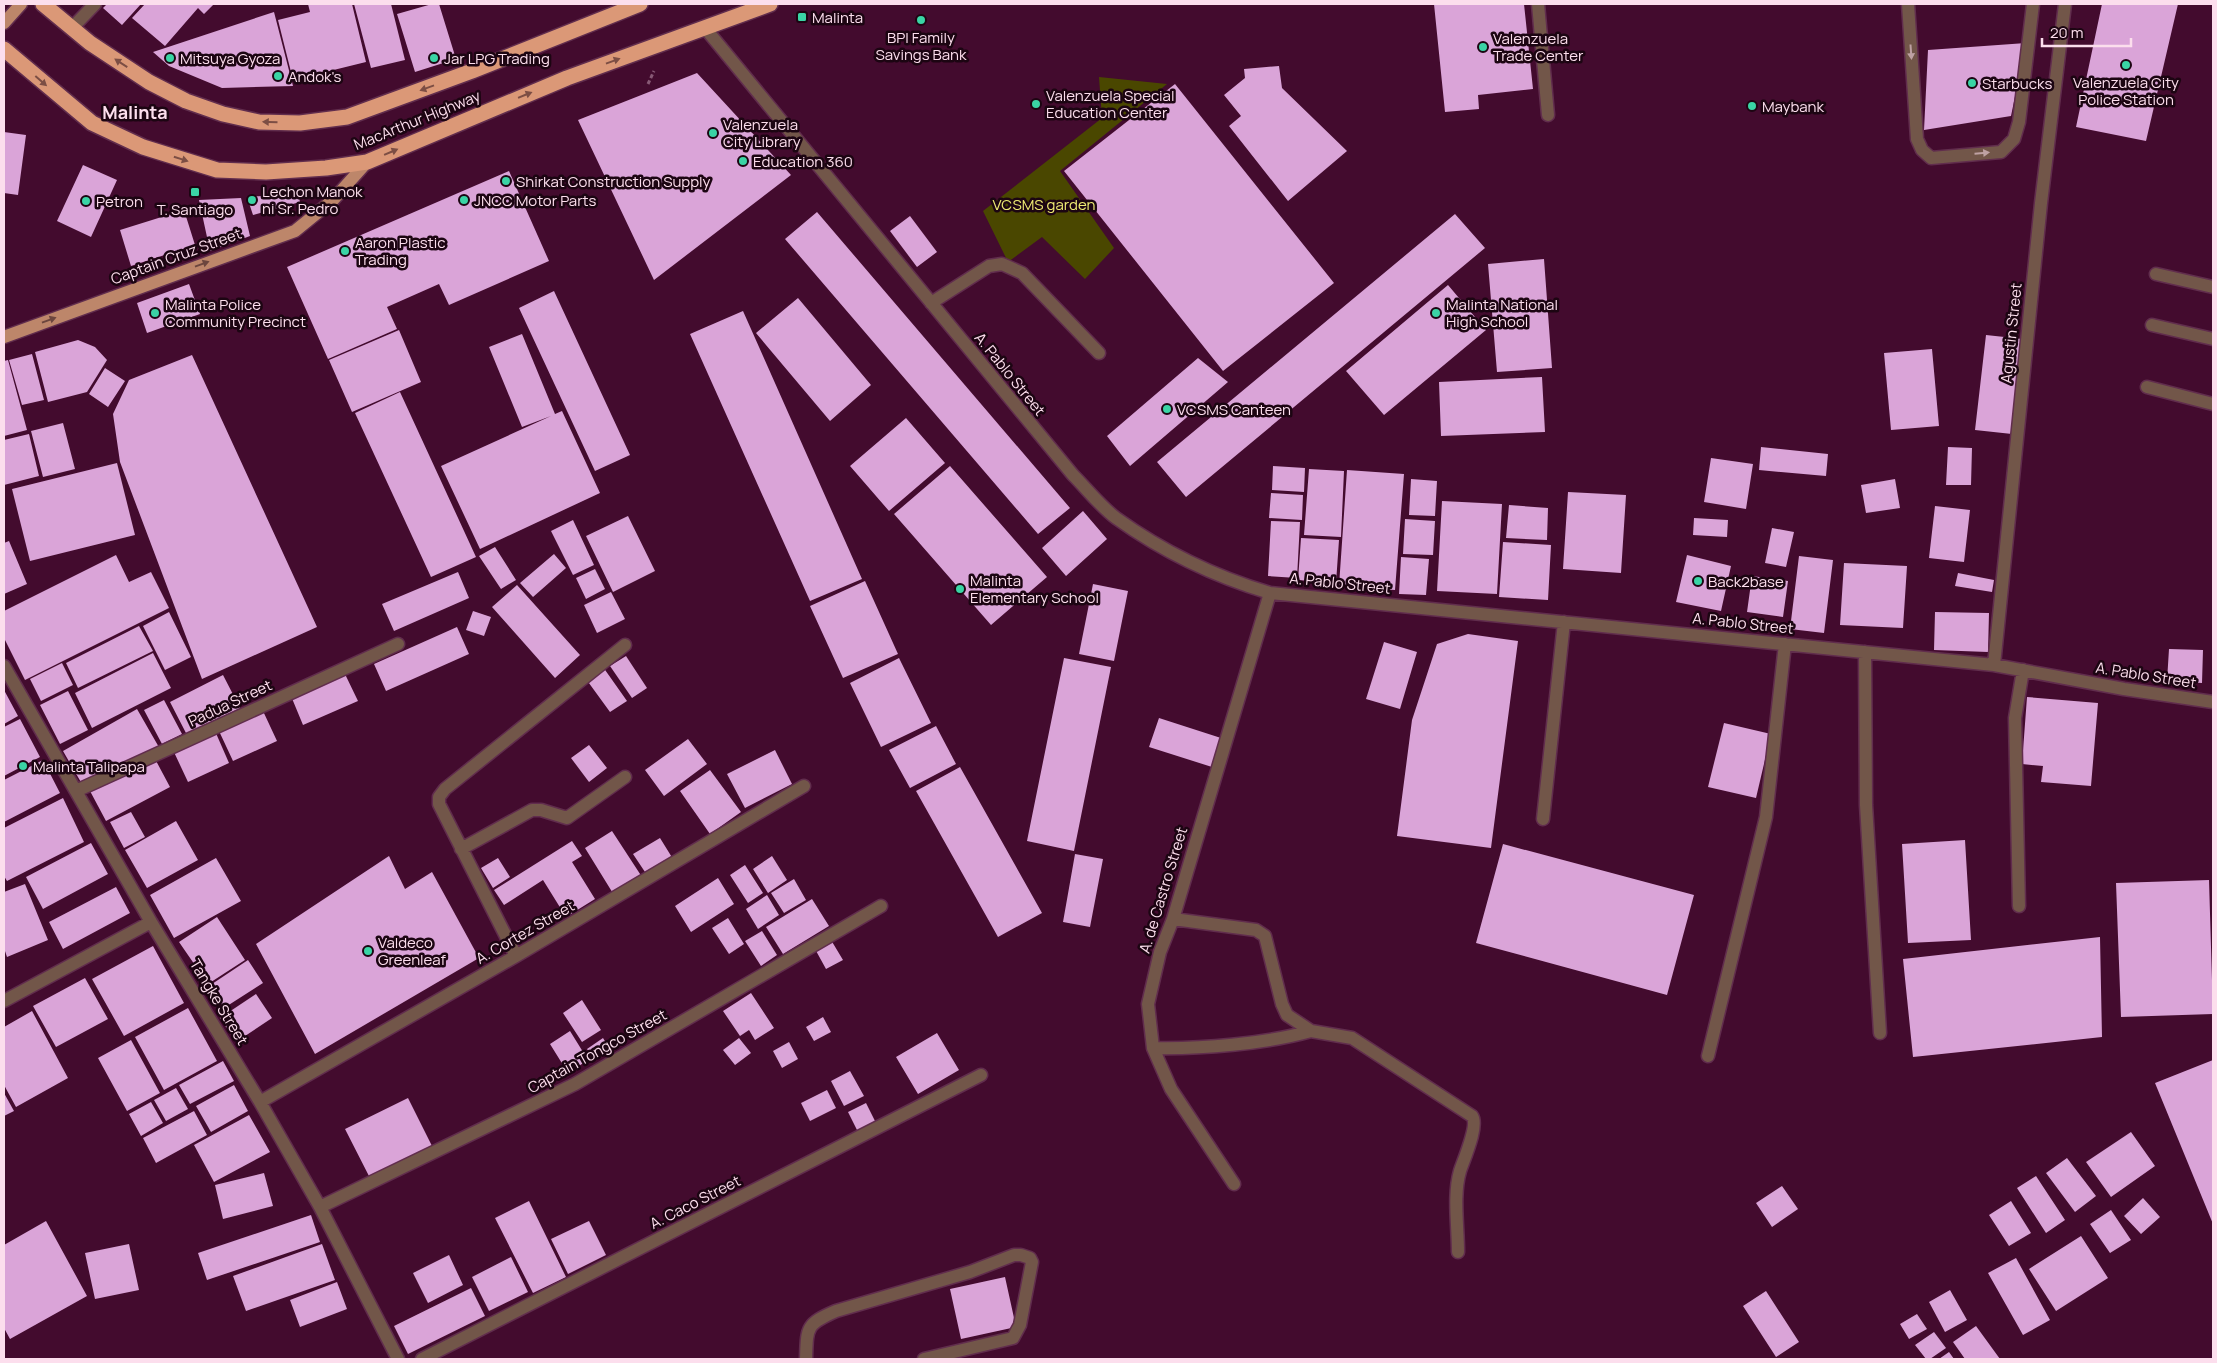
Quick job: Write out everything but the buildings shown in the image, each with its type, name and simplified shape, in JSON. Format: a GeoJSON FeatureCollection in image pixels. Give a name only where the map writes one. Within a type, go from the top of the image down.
{"type":"FeatureCollection","features":[{"type":"Feature","properties":{"kind":"highway","name":"MacArthur Highway"},"geometry":{"type":"LineString","coordinates":[[43,4],[90,43],[149,82],[186,101],[223,114],[259,122],[300,124],[347,117],[472,71],[640,4]]}},
{"type":"Feature","properties":{"kind":"highway","name":"MacArthur Highway"},"geometry":{"type":"LineString","coordinates":[[4,49],[92,124],[143,147],[217,170],[266,172],[326,168],[367,162],[567,78],[770,4]]}},
{"type":"Feature","properties":{"kind":"main road"},"geometry":{"type":"LineString","coordinates":[[4,22],[21,4]]}},
{"type":"Feature","properties":{"kind":"main road","name":"Captain Cruz Street"},"geometry":{"type":"LineString","coordinates":[[4,337],[295,231],[333,200],[367,162]]}},
{"type":"Feature","properties":{"kind":"street"},"geometry":{"type":"LineString","coordinates":[[72,28],[95,4]]}},
{"type":"Feature","properties":{"kind":"street"},"geometry":{"type":"LineString","coordinates":[[1538,4],[1548,115]]}},
{"type":"Feature","properties":{"kind":"street"},"geometry":{"type":"LineString","coordinates":[[1908,4],[1917,139],[1922,150],[1931,158],[2000,152],[2014,138],[2019,122],[2033,4]]}},
{"type":"Feature","properties":{"kind":"street","name":"Agustin Street"},"geometry":{"type":"LineString","coordinates":[[1994,665],[2041,203],[2065,4]]}},
{"type":"Feature","properties":{"kind":"street","name":"A. Pablo Street"},"geometry":{"type":"LineString","coordinates":[[705,28],[1073,475],[1115,517],[1172,553],[1204,568],[1270,593],[1994,665],[2124,689],[2213,702]]}},
{"type":"Feature","properties":{"kind":"street"},"geometry":{"type":"LineString","coordinates":[[931,303],[989,266],[1002,264],[1022,274],[1099,353]]}},
{"type":"Feature","properties":{"kind":"street"},"geometry":{"type":"LineString","coordinates":[[2156,274],[2213,287]]}},
{"type":"Feature","properties":{"kind":"street"},"geometry":{"type":"LineString","coordinates":[[2152,325],[2213,339]]}},
{"type":"Feature","properties":{"kind":"street"},"geometry":{"type":"LineString","coordinates":[[2147,387],[2213,404]]}},
{"type":"Feature","properties":{"kind":"street","name":"A. de Castro Street"},"geometry":{"type":"LineString","coordinates":[[1234,1184],[1171,1089],[1153,1048],[1148,1004],[1160,952],[1173,919],[1270,593]]}},
{"type":"Feature","properties":{"kind":"street"},"geometry":{"type":"LineString","coordinates":[[1543,819],[1564,622]]}},
{"type":"Feature","properties":{"kind":"street","name":"Padua Street"},"geometry":{"type":"LineString","coordinates":[[76,791],[398,644]]}},
{"type":"Feature","properties":{"kind":"street"},"geometry":{"type":"LineString","coordinates":[[1708,1056],[1766,817],[1785,644]]}},
{"type":"Feature","properties":{"kind":"street"},"geometry":{"type":"LineString","coordinates":[[516,956],[439,804],[439,797],[445,788],[625,645]]}},
{"type":"Feature","properties":{"kind":"street"},"geometry":{"type":"LineString","coordinates":[[1866,652],[1866,805],[1880,1032]]}},
{"type":"Feature","properties":{"kind":"street","name":"Tangke Street"},"geometry":{"type":"LineString","coordinates":[[4,666],[151,922],[260,1102],[320,1207],[398,1359]]}},
{"type":"Feature","properties":{"kind":"street"},"geometry":{"type":"LineString","coordinates":[[2018,906],[2015,718],[2023,670]]}},
{"type":"Feature","properties":{"kind":"street"},"geometry":{"type":"LineString","coordinates":[[461,849],[532,810],[541,810],[567,818],[625,776]]}},
{"type":"Feature","properties":{"kind":"street","name":"A. Cortez Street"},"geometry":{"type":"LineString","coordinates":[[260,1102],[516,956],[804,786]]}},
{"type":"Feature","properties":{"kind":"street","name":"Captain Tongco Street"},"geometry":{"type":"LineString","coordinates":[[320,1207],[575,1084],[881,906]]}},
{"type":"Feature","properties":{"kind":"street"},"geometry":{"type":"LineString","coordinates":[[1173,919],[1256,930],[1265,936],[1282,1004],[1287,1015],[1311,1030],[1352,1038],[1475,1119],[1458,1180],[1458,1252]]}},
{"type":"Feature","properties":{"kind":"street"},"geometry":{"type":"LineString","coordinates":[[4,1001],[151,922]]}},
{"type":"Feature","properties":{"kind":"street"},"geometry":{"type":"LineString","coordinates":[[1153,1048],[1186,1048],[1291,1036],[1311,1030]]}},
{"type":"Feature","properties":{"kind":"street","name":"A. Caco Street"},"geometry":{"type":"LineString","coordinates":[[422,1359],[982,1074]]}},
{"type":"Feature","properties":{"kind":"street"},"geometry":{"type":"LineString","coordinates":[[806,1359],[808,1332],[815,1320],[836,1311],[1021,1255],[1031,1260],[1030,1276],[1018,1330],[1014,1338],[924,1359]]}},
{"type":"Feature","properties":{"kind":"green space","name":"VCSMS garden"},"geometry":{"type":"Polygon","coordinates":[[[1099,77],[1167,84],[1060,171],[1114,248],[1085,279],[1042,237],[1008,262],[983,211],[1102,118],[1099,77]]]}},
{"type":"Feature","properties":{"kind":"place","name":"Malinta"},"geometry":{"type":"Point","coordinates":[802,17]}},
{"type":"Feature","properties":{"kind":"place","name":"BPI Family Savings Bank"},"geometry":{"type":"Point","coordinates":[921,20]}},
{"type":"Feature","properties":{"kind":"place","name":"Valenzuela Trade Center"},"geometry":{"type":"Point","coordinates":[1483,47]}},
{"type":"Feature","properties":{"kind":"place","name":"Mitsuya Gyoza"},"geometry":{"type":"Point","coordinates":[170,58]}},
{"type":"Feature","properties":{"kind":"place","name":"Jar LPG Trading"},"geometry":{"type":"Point","coordinates":[434,58]}},
{"type":"Feature","properties":{"kind":"place","name":"Valenzuela City Police Station"},"geometry":{"type":"Point","coordinates":[2126,65]}},
{"type":"Feature","properties":{"kind":"place","name":"Andok's"},"geometry":{"type":"Point","coordinates":[278,76]}},
{"type":"Feature","properties":{"kind":"place","name":"Starbucks"},"geometry":{"type":"Point","coordinates":[1972,83]}},
{"type":"Feature","properties":{"kind":"place","name":"Valenzuela Special Education Center"},"geometry":{"type":"Point","coordinates":[1036,104]}},
{"type":"Feature","properties":{"kind":"place","name":"Maybank"},"geometry":{"type":"Point","coordinates":[1752,106]}},
{"type":"Feature","properties":{"kind":"place","name":"Valenzuela City Library"},"geometry":{"type":"Point","coordinates":[713,133]}},
{"type":"Feature","properties":{"kind":"place","name":"Education 360"},"geometry":{"type":"Point","coordinates":[743,161]}},
{"type":"Feature","properties":{"kind":"place","name":"Shirkat Construction Supply"},"geometry":{"type":"Point","coordinates":[506,181]}},
{"type":"Feature","properties":{"kind":"place","name":"T. Santiago"},"geometry":{"type":"Point","coordinates":[195,192]}},
{"type":"Feature","properties":{"kind":"place","name":"Lechon Manok ni Sr. Pedro"},"geometry":{"type":"Point","coordinates":[252,200]}},
{"type":"Feature","properties":{"kind":"place","name":"JNCC Motor Parts"},"geometry":{"type":"Point","coordinates":[464,200]}},
{"type":"Feature","properties":{"kind":"place","name":"Petron"},"geometry":{"type":"Point","coordinates":[86,201]}},
{"type":"Feature","properties":{"kind":"place","name":"Aaron Plastic Trading"},"geometry":{"type":"Point","coordinates":[345,251]}},
{"type":"Feature","properties":{"kind":"place","name":"Malinta Police Community Precinct"},"geometry":{"type":"Point","coordinates":[155,313]}},
{"type":"Feature","properties":{"kind":"place","name":"Malinta National High School"},"geometry":{"type":"Point","coordinates":[1436,313]}},
{"type":"Feature","properties":{"kind":"place","name":"VCSMS Canteen"},"geometry":{"type":"Point","coordinates":[1167,409]}},
{"type":"Feature","properties":{"kind":"place","name":"Back2base"},"geometry":{"type":"Point","coordinates":[1698,581]}},
{"type":"Feature","properties":{"kind":"place","name":"Malinta Elementary School"},"geometry":{"type":"Point","coordinates":[960,589]}},
{"type":"Feature","properties":{"kind":"place","name":"Malinta Talipapa"},"geometry":{"type":"Point","coordinates":[23,766]}},
{"type":"Feature","properties":{"kind":"place","name":"Valdeco Greenleaf"},"geometry":{"type":"Point","coordinates":[368,951]}},
{"type":"Feature","properties":{"kind":"district","name":"Malinta"},"geometry":{"type":"Point","coordinates":[135,112]}}]}
